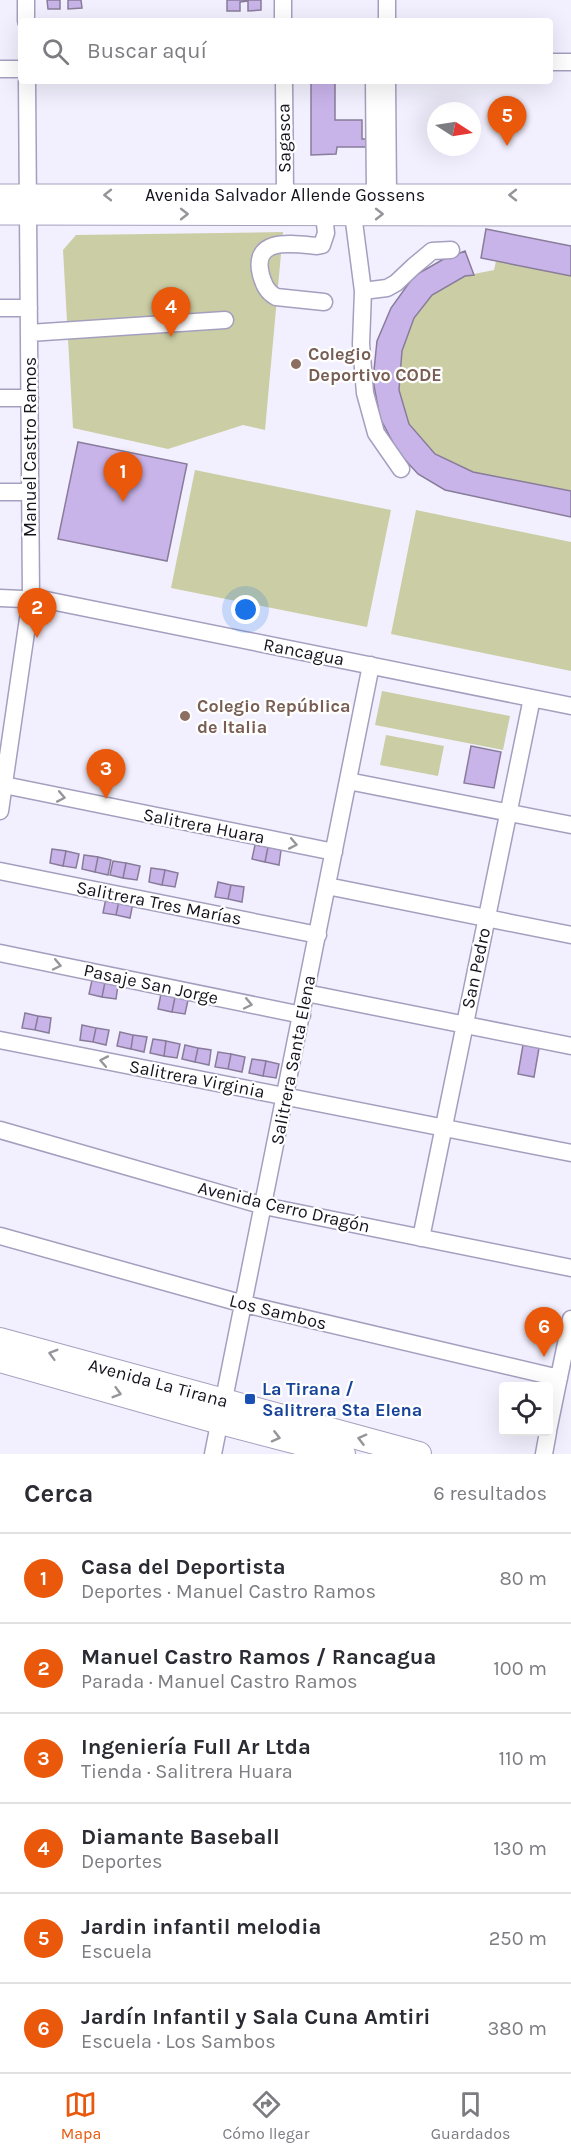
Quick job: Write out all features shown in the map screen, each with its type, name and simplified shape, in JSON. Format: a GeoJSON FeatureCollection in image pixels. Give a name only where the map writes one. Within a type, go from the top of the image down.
{"type":"FeatureCollection","features":[{"type":"Feature","properties":{"kind":"highway","name":"Avenida La Tirana"},"geometry":{"type":"LineString","coordinates":[[0,1340],[343,1454]]}},
{"type":"Feature","properties":{"kind":"highway","name":"Avenida La Tirana"},"geometry":{"type":"LineString","coordinates":[[0,1360],[222,1412],[419,1454]]}},
{"type":"Feature","properties":{"kind":"main road","name":"Avenida Salvador Allende Gossens"},"geometry":{"type":"LineString","coordinates":[[0,195],[29,205],[324,214],[571,215]]}},
{"type":"Feature","properties":{"kind":"main road","name":"Avenida Salvador Allende Gossens"},"geometry":{"type":"LineString","coordinates":[[0,214],[29,205],[285,195],[571,195]]}},
{"type":"Feature","properties":{"kind":"street"},"geometry":{"type":"LineString","coordinates":[[26,0],[26,18]]}},
{"type":"Feature","properties":{"kind":"street"},"geometry":{"type":"LineString","coordinates":[[283,0],[283,18]]}},
{"type":"Feature","properties":{"kind":"street"},"geometry":{"type":"LineString","coordinates":[[387,0],[387,18]]}},
{"type":"Feature","properties":{"kind":"street"},"geometry":{"type":"LineString","coordinates":[[553,62],[571,62]]}},
{"type":"Feature","properties":{"kind":"street"},"geometry":{"type":"LineString","coordinates":[[0,69],[18,69]]}},
{"type":"Feature","properties":{"kind":"street","name":"Manuel Castro Ramos"},"geometry":{"type":"LineString","coordinates":[[0,811],[4,785],[5,745],[31,598],[27,84]]}},
{"type":"Feature","properties":{"kind":"street","name":"Sagasca"},"geometry":{"type":"LineString","coordinates":[[284,84],[285,195]]}},
{"type":"Feature","properties":{"kind":"street"},"geometry":{"type":"LineString","coordinates":[[374,84],[381,195]]}},
{"type":"Feature","properties":{"kind":"street"},"geometry":{"type":"LineString","coordinates":[[381,195],[387,84]]}},
{"type":"Feature","properties":{"kind":"street"},"geometry":{"type":"LineString","coordinates":[[324,214],[326,233],[322,244],[317,246],[281,243],[268,248],[262,255],[259,267],[263,283],[269,293],[276,297],[324,302]]}},
{"type":"Feature","properties":{"kind":"street"},"geometry":{"type":"LineString","coordinates":[[353,214],[363,291],[362,344],[365,393],[376,433],[401,469]]}},
{"type":"Feature","properties":{"kind":"street"},"geometry":{"type":"LineString","coordinates":[[363,291],[387,288],[396,283],[432,251],[451,250]]}},
{"type":"Feature","properties":{"kind":"street"},"geometry":{"type":"LineString","coordinates":[[0,308],[29,308]]}},
{"type":"Feature","properties":{"kind":"street"},"geometry":{"type":"LineString","coordinates":[[29,333],[225,320]]}},
{"type":"Feature","properties":{"kind":"street"},"geometry":{"type":"LineString","coordinates":[[0,398],[30,398]]}},
{"type":"Feature","properties":{"kind":"street"},"geometry":{"type":"LineString","coordinates":[[0,492],[30,492]]}},
{"type":"Feature","properties":{"kind":"street","name":"Rancagua"},"geometry":{"type":"LineString","coordinates":[[0,598],[31,598],[571,705]]}},
{"type":"Feature","properties":{"kind":"street","name":"Salitrera Santa Elena"},"geometry":{"type":"LineString","coordinates":[[213,1454],[371,665]]}},
{"type":"Feature","properties":{"kind":"street","name":"San Pedro"},"geometry":{"type":"LineString","coordinates":[[421,1238],[532,698]]}},
{"type":"Feature","properties":{"kind":"street"},"geometry":{"type":"LineString","coordinates":[[348,781],[571,825]]}},
{"type":"Feature","properties":{"kind":"street","name":"Salitrera Huara"},"geometry":{"type":"LineString","coordinates":[[4,785],[334,852]]}},
{"type":"Feature","properties":{"kind":"street","name":"Salitrera Tres Marías"},"geometry":{"type":"LineString","coordinates":[[0,871],[318,935]]}},
{"type":"Feature","properties":{"kind":"street"},"geometry":{"type":"LineString","coordinates":[[327,886],[571,935]]}},
{"type":"Feature","properties":{"kind":"street","name":"Pasaje San Jorge"},"geometry":{"type":"LineString","coordinates":[[0,953],[302,1015]]}},
{"type":"Feature","properties":{"kind":"street"},"geometry":{"type":"LineString","coordinates":[[306,993],[571,1046]]}},
{"type":"Feature","properties":{"kind":"street","name":"Salitrera Virginia"},"geometry":{"type":"LineString","coordinates":[[0,1040],[571,1153]]}},
{"type":"Feature","properties":{"kind":"street","name":"Avenida Cerro Dragón"},"geometry":{"type":"LineString","coordinates":[[0,1130],[264,1206],[571,1268]]}},
{"type":"Feature","properties":{"kind":"street","name":"Los Sambos"},"geometry":{"type":"LineString","coordinates":[[0,1236],[244,1304],[559,1378]]}},
{"type":"Feature","properties":{"kind":"street"},"geometry":{"type":"LineString","coordinates":[[553,1407],[571,1319]]}},
{"type":"Feature","properties":{"kind":"street"},"geometry":{"type":"LineString","coordinates":[[544,1454],[547,1436]]}},
{"type":"Feature","properties":{"kind":"green space"},"geometry":{"type":"Polygon","coordinates":[[[486,229],[571,246],[571,517],[445,490],[418,474],[398,452],[377,341],[391,308],[414,276],[442,260],[465,251],[474,274],[494,270],[496,261],[481,258],[486,229]]]}},
{"type":"Feature","properties":{"kind":"green space"},"geometry":{"type":"Polygon","coordinates":[[[283,232],[265,430],[243,425],[168,449],[73,428],[63,250],[76,235],[283,232]]]}},
{"type":"Feature","properties":{"kind":"green space"},"geometry":{"type":"Polygon","coordinates":[[[195,470],[391,510],[367,627],[171,588],[195,470]]]}},
{"type":"Feature","properties":{"kind":"green space"},"geometry":{"type":"Polygon","coordinates":[[[416,510],[571,542],[571,671],[391,634],[416,510]]]}},
{"type":"Feature","properties":{"kind":"green space"},"geometry":{"type":"Polygon","coordinates":[[[382,691],[510,716],[503,750],[375,725],[382,691]]]}},
{"type":"Feature","properties":{"kind":"green space"},"geometry":{"type":"Polygon","coordinates":[[[386,735],[444,746],[438,776],[380,765],[386,735]]]}},
{"type":"Feature","properties":{"kind":"building"},"geometry":{"type":"Polygon","coordinates":[[[47,0],[60,0],[60,9],[48,9],[47,0]]]}},
{"type":"Feature","properties":{"kind":"building"},"geometry":{"type":"Polygon","coordinates":[[[68,0],[81,0],[82,8],[68,9],[68,0]]]}},
{"type":"Feature","properties":{"kind":"building"},"geometry":{"type":"Polygon","coordinates":[[[227,0],[261,0],[261,10],[248,11],[248,1],[240,2],[240,11],[227,11],[227,0]]]}},
{"type":"Feature","properties":{"kind":"building"},"geometry":{"type":"Polygon","coordinates":[[[311,84],[335,84],[335,120],[362,120],[362,139],[367,139],[368,147],[337,147],[336,154],[311,155],[311,84]]]}},
{"type":"Feature","properties":{"kind":"building"},"geometry":{"type":"Polygon","coordinates":[[[486,229],[571,246],[571,276],[481,258],[486,229]]]}},
{"type":"Feature","properties":{"kind":"building"},"geometry":{"type":"Polygon","coordinates":[[[465,251],[474,275],[465,276],[432,295],[414,318],[402,351],[399,390],[409,424],[435,454],[473,472],[571,491],[571,517],[445,490],[418,474],[398,452],[380,418],[373,380],[377,341],[391,308],[414,276],[442,260],[465,251]]]}},
{"type":"Feature","properties":{"kind":"building"},"geometry":{"type":"Polygon","coordinates":[[[78,442],[187,464],[167,561],[58,539],[78,442]]]}},
{"type":"Feature","properties":{"kind":"building"},"geometry":{"type":"Polygon","coordinates":[[[471,746],[501,752],[494,788],[464,783],[471,746]]]}},
{"type":"Feature","properties":{"kind":"building"},"geometry":{"type":"Polygon","coordinates":[[[255,845],[268,847],[265,862],[252,859],[255,845]]]}},
{"type":"Feature","properties":{"kind":"building"},"geometry":{"type":"Polygon","coordinates":[[[268,847],[281,850],[279,865],[265,862],[268,847]]]}},
{"type":"Feature","properties":{"kind":"building"},"geometry":{"type":"Polygon","coordinates":[[[52,849],[66,851],[63,866],[50,863],[52,849]]]}},
{"type":"Feature","properties":{"kind":"building"},"geometry":{"type":"Polygon","coordinates":[[[66,851],[79,854],[76,868],[63,866],[66,851]]]}},
{"type":"Feature","properties":{"kind":"building"},"geometry":{"type":"Polygon","coordinates":[[[84,855],[98,857],[95,872],[82,869],[84,855]]]}},
{"type":"Feature","properties":{"kind":"building"},"geometry":{"type":"Polygon","coordinates":[[[98,857],[111,860],[108,875],[95,872],[98,857]]]}},
{"type":"Feature","properties":{"kind":"building"},"geometry":{"type":"Polygon","coordinates":[[[113,861],[126,863],[123,878],[110,875],[113,861]]]}},
{"type":"Feature","properties":{"kind":"building"},"geometry":{"type":"Polygon","coordinates":[[[126,863],[140,866],[137,880],[123,878],[126,863]]]}},
{"type":"Feature","properties":{"kind":"building"},"geometry":{"type":"Polygon","coordinates":[[[151,868],[165,870],[162,885],[149,882],[151,868]]]}},
{"type":"Feature","properties":{"kind":"building"},"geometry":{"type":"Polygon","coordinates":[[[165,870],[178,873],[175,887],[162,885],[165,870]]]}},
{"type":"Feature","properties":{"kind":"building"},"geometry":{"type":"Polygon","coordinates":[[[218,882],[231,885],[228,899],[215,897],[218,882]]]}},
{"type":"Feature","properties":{"kind":"building"},"geometry":{"type":"Polygon","coordinates":[[[231,885],[244,887],[242,902],[228,899],[231,885]]]}},
{"type":"Feature","properties":{"kind":"building"},"geometry":{"type":"Polygon","coordinates":[[[106,898],[119,901],[116,915],[103,913],[106,898]]]}},
{"type":"Feature","properties":{"kind":"building"},"geometry":{"type":"Polygon","coordinates":[[[119,901],[133,903],[130,918],[116,915],[119,901]]]}},
{"type":"Feature","properties":{"kind":"building"},"geometry":{"type":"Polygon","coordinates":[[[92,980],[105,982],[102,997],[89,994],[92,980]]]}},
{"type":"Feature","properties":{"kind":"building"},"geometry":{"type":"Polygon","coordinates":[[[105,982],[118,985],[116,999],[102,997],[105,982]]]}},
{"type":"Feature","properties":{"kind":"building"},"geometry":{"type":"Polygon","coordinates":[[[161,994],[175,997],[172,1012],[158,1009],[161,994]]]}},
{"type":"Feature","properties":{"kind":"building"},"geometry":{"type":"Polygon","coordinates":[[[175,997],[188,1000],[185,1014],[172,1012],[175,997]]]}},
{"type":"Feature","properties":{"kind":"building"},"geometry":{"type":"Polygon","coordinates":[[[25,1013],[38,1016],[35,1030],[22,1028],[25,1013]]]}},
{"type":"Feature","properties":{"kind":"building"},"geometry":{"type":"Polygon","coordinates":[[[38,1016],[51,1018],[49,1033],[35,1030],[38,1016]]]}},
{"type":"Feature","properties":{"kind":"building"},"geometry":{"type":"Polygon","coordinates":[[[82,1025],[96,1028],[93,1042],[80,1040],[82,1025]]]}},
{"type":"Feature","properties":{"kind":"building"},"geometry":{"type":"Polygon","coordinates":[[[96,1028],[109,1030],[106,1045],[93,1042],[96,1028]]]}},
{"type":"Feature","properties":{"kind":"building"},"geometry":{"type":"Polygon","coordinates":[[[120,1032],[133,1035],[131,1049],[117,1046],[120,1032]]]}},
{"type":"Feature","properties":{"kind":"building"},"geometry":{"type":"Polygon","coordinates":[[[133,1035],[147,1037],[144,1052],[131,1049],[133,1035]]]}},
{"type":"Feature","properties":{"kind":"building"},"geometry":{"type":"Polygon","coordinates":[[[153,1039],[166,1041],[164,1056],[150,1053],[153,1039]]]}},
{"type":"Feature","properties":{"kind":"building"},"geometry":{"type":"Polygon","coordinates":[[[166,1041],[180,1044],[177,1058],[164,1056],[166,1041]]]}},
{"type":"Feature","properties":{"kind":"building"},"geometry":{"type":"Polygon","coordinates":[[[185,1045],[198,1048],[195,1062],[182,1059],[185,1045]]]}},
{"type":"Feature","properties":{"kind":"building"},"geometry":{"type":"Polygon","coordinates":[[[523,1045],[539,1048],[534,1077],[518,1074],[523,1045]]]}},
{"type":"Feature","properties":{"kind":"building"},"geometry":{"type":"Polygon","coordinates":[[[198,1048],[211,1050],[209,1065],[195,1062],[198,1048]]]}},
{"type":"Feature","properties":{"kind":"building"},"geometry":{"type":"Polygon","coordinates":[[[218,1052],[231,1054],[228,1069],[215,1067],[218,1052]]]}},
{"type":"Feature","properties":{"kind":"building"},"geometry":{"type":"Polygon","coordinates":[[[231,1054],[245,1057],[242,1072],[228,1069],[231,1054]]]}},
{"type":"Feature","properties":{"kind":"building"},"geometry":{"type":"Polygon","coordinates":[[[252,1059],[266,1061],[263,1076],[249,1073],[252,1059]]]}},
{"type":"Feature","properties":{"kind":"building"},"geometry":{"type":"Polygon","coordinates":[[[266,1061],[279,1064],[276,1078],[263,1076],[266,1061]]]}},
{"type":"Feature","properties":{"kind":"place","name":"Jardin infantil melodia"},"geometry":{"type":"Point","coordinates":[507,146]}},
{"type":"Feature","properties":{"kind":"place","name":"Diamante Baseball"},"geometry":{"type":"Point","coordinates":[171,337]}},
{"type":"Feature","properties":{"kind":"place","name":"Colegio Deportivo CODE"},"geometry":{"type":"Point","coordinates":[296,364]}},
{"type":"Feature","properties":{"kind":"place","name":"Casa del Deportista"},"geometry":{"type":"Point","coordinates":[123,502]}},
{"type":"Feature","properties":{"kind":"place","name":"Manuel Castro Ramos / Rancagua"},"geometry":{"type":"Point","coordinates":[37,638]}},
{"type":"Feature","properties":{"kind":"place","name":"Colegio República de Italia"},"geometry":{"type":"Point","coordinates":[185,716]}},
{"type":"Feature","properties":{"kind":"place","name":"Ingeniería Full Ar Ltda"},"geometry":{"type":"Point","coordinates":[106,799]}},
{"type":"Feature","properties":{"kind":"place","name":"Jardín Infantil y Sala Cuna Amtiri"},"geometry":{"type":"Point","coordinates":[544,1357]}},
{"type":"Feature","properties":{"kind":"place","name":"La Tirana / Salitrera Sta Elena"},"geometry":{"type":"Point","coordinates":[250,1399]}}]}
